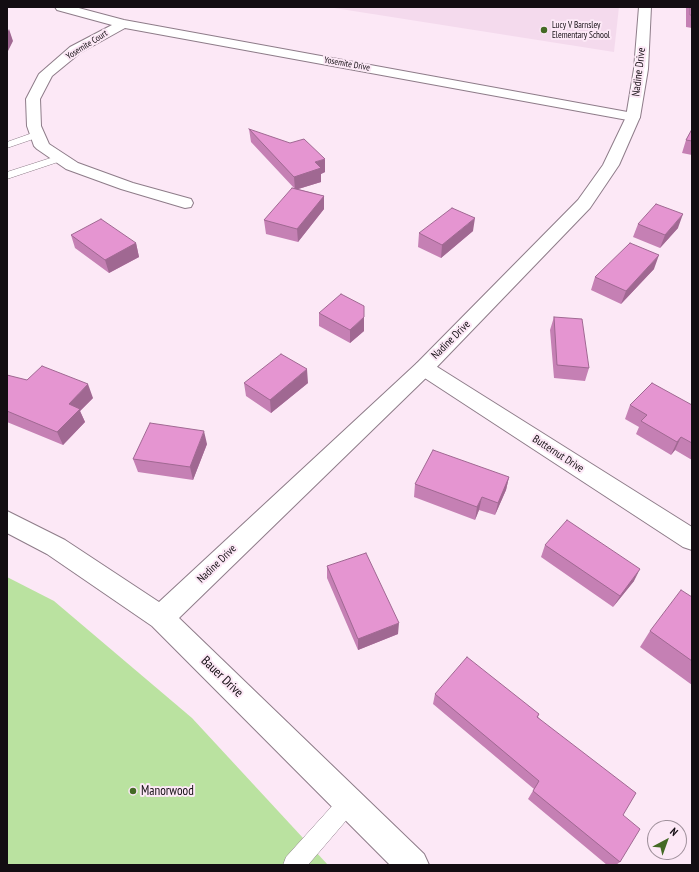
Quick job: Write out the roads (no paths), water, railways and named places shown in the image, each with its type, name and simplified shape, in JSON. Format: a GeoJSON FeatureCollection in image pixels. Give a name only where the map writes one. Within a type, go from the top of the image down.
{"type":"FeatureCollection","features":[{"type":"Feature","properties":{"kind":"street","name":"Yosemite Drive"},"geometry":{"type":"LineString","coordinates":[[61,7],[123,24],[633,117]]}},
{"type":"Feature","properties":{"kind":"street","name":"Nadine Drive"},"geometry":{"type":"LineString","coordinates":[[161,618],[424,368],[584,204],[611,165],[633,117],[641,69],[645,7]]}},
{"type":"Feature","properties":{"kind":"street","name":"Yosemite Court"},"geometry":{"type":"LineString","coordinates":[[123,24],[75,50],[46,74],[33,99],[34,126],[42,146],[72,166],[127,186],[185,203]]}},
{"type":"Feature","properties":{"kind":"street","name":"Butternut Drive"},"geometry":{"type":"LineString","coordinates":[[424,368],[692,540]]}},
{"type":"Feature","properties":{"kind":"street","name":"Bauer Drive"},"geometry":{"type":"LineString","coordinates":[[7,521],[56,548],[161,618],[413,865]]}},
{"type":"Feature","properties":{"kind":"lane"},"geometry":{"type":"LineString","coordinates":[[7,145],[38,134]]}},
{"type":"Feature","properties":{"kind":"lane"},"geometry":{"type":"LineString","coordinates":[[7,176],[60,158]]}},
{"type":"Feature","properties":{"kind":"lane"},"geometry":{"type":"LineString","coordinates":[[294,865],[349,802]]}},
{"type":"Feature","properties":{"kind":"place","name":"Lucy V Barnsley Elementary School"},"geometry":{"type":"Point","coordinates":[544,30]}},
{"type":"Feature","properties":{"kind":"place","name":"Manorwood"},"geometry":{"type":"Point","coordinates":[133,791]}}]}
